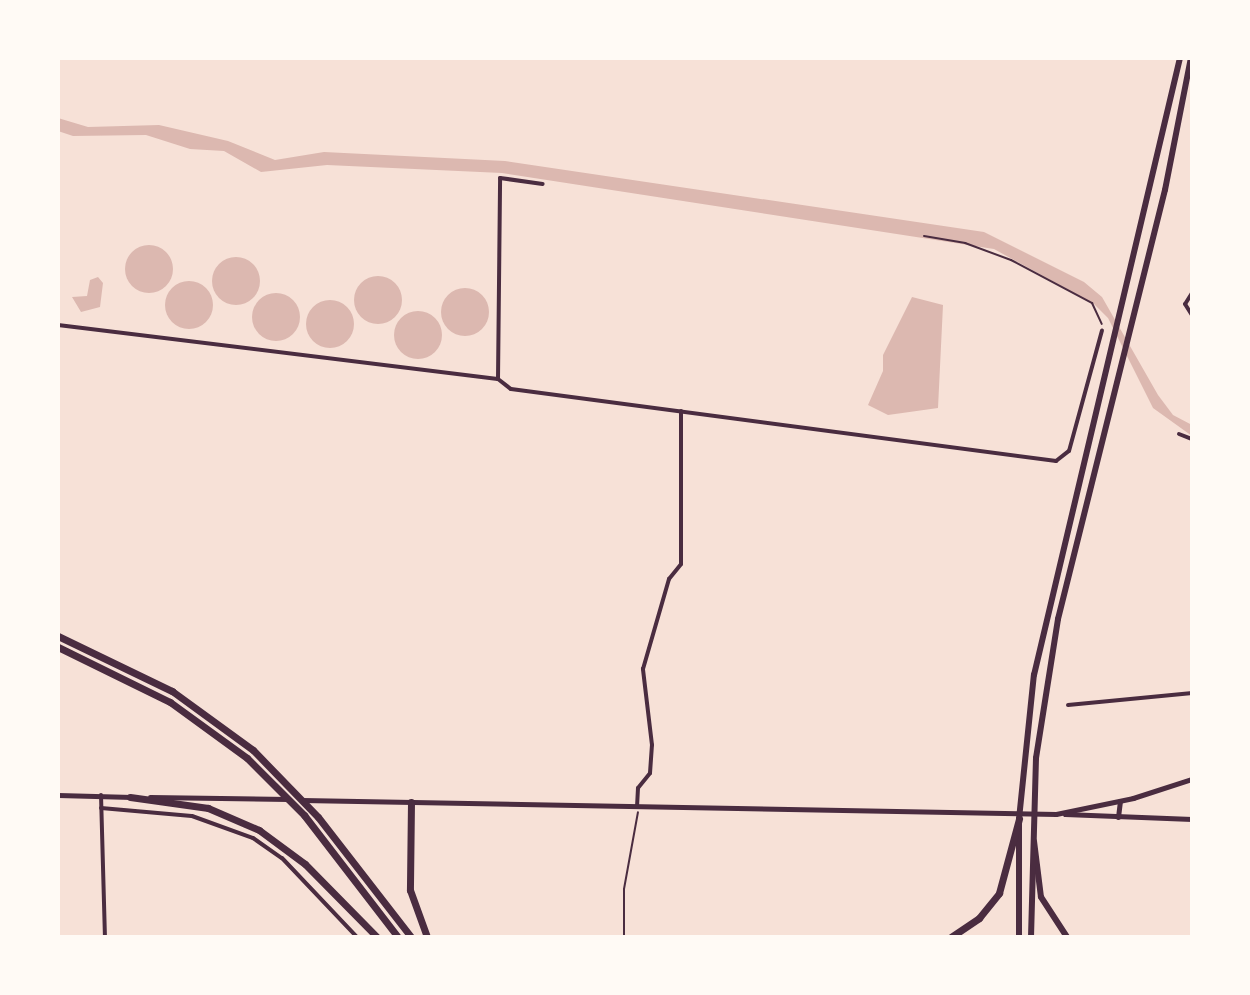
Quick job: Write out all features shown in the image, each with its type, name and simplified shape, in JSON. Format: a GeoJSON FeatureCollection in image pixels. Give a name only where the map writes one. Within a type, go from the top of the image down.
{"type":"FeatureCollection","features":[{"type":"Feature","properties":{"kind":"highway"},"geometry":{"type":"LineString","coordinates":[[1019,937],[1019,819],[1029,712],[1048,606],[1129,290],[1180,58]]}},
{"type":"Feature","properties":{"kind":"highway"},"geometry":{"type":"LineString","coordinates":[[1031,937],[1032,815],[1058,619],[1165,190],[1191,58]]}},
{"type":"Feature","properties":{"kind":"highway"},"geometry":{"type":"LineString","coordinates":[[58,636],[172,691],[253,750],[318,817],[411,937]]}},
{"type":"Feature","properties":{"kind":"highway"},"geometry":{"type":"LineString","coordinates":[[58,647],[170,702],[237,750],[304,815],[398,937]]}},
{"type":"Feature","properties":{"kind":"highway"},"geometry":{"type":"LineString","coordinates":[[130,797],[208,808],[259,830],[305,864],[377,937]]}},
{"type":"Feature","properties":{"kind":"highway"},"geometry":{"type":"LineString","coordinates":[[411,802],[410,890],[427,937]]}},
{"type":"Feature","properties":{"kind":"highway"},"geometry":{"type":"LineString","coordinates":[[1032,815],[1041,897],[1067,937]]}},
{"type":"Feature","properties":{"kind":"highway"},"geometry":{"type":"LineString","coordinates":[[951,937],[979,918],[999,893],[1019,819]]}},
{"type":"Feature","properties":{"kind":"main road"},"geometry":{"type":"LineString","coordinates":[[1056,814],[1120,801],[1192,779]]}},
{"type":"Feature","properties":{"kind":"main road"},"geometry":{"type":"LineString","coordinates":[[58,795],[1192,819]]}},
{"type":"Feature","properties":{"kind":"main road"},"geometry":{"type":"LineString","coordinates":[[1118,817],[1120,801]]}},
{"type":"Feature","properties":{"kind":"street"},"geometry":{"type":"LineString","coordinates":[[498,379],[500,178],[543,184]]}},
{"type":"Feature","properties":{"kind":"street"},"geometry":{"type":"LineString","coordinates":[[1192,293],[1185,304],[1192,315]]}},
{"type":"Feature","properties":{"kind":"street"},"geometry":{"type":"LineString","coordinates":[[58,325],[498,379],[511,389],[1056,461],[1069,451],[1102,330]]}},
{"type":"Feature","properties":{"kind":"street"},"geometry":{"type":"LineString","coordinates":[[637,807],[638,788],[650,773],[652,745],[643,669],[669,579],[682,554],[681,411]]}},
{"type":"Feature","properties":{"kind":"street"},"geometry":{"type":"LineString","coordinates":[[1179,434],[1192,439]]}},
{"type":"Feature","properties":{"kind":"street"},"geometry":{"type":"LineString","coordinates":[[1068,705],[1192,693]]}},
{"type":"Feature","properties":{"kind":"street"},"geometry":{"type":"LineString","coordinates":[[101,795],[105,937]]}},
{"type":"Feature","properties":{"kind":"street"},"geometry":{"type":"LineString","coordinates":[[101,808],[192,816],[253,838],[282,858],[357,937]]}},
{"type":"Feature","properties":{"kind":"path"},"geometry":{"type":"LineString","coordinates":[[924,236],[993,250],[1077,293],[1096,307],[1102,330]]}},
{"type":"Feature","properties":{"kind":"path"},"geometry":{"type":"LineString","coordinates":[[624,937],[637,807]]}},
{"type":"Feature","properties":{"kind":"shaded area"},"geometry":{"type":"Polygon","coordinates":[[[58,118],[88,127],[159,125],[228,141],[275,160],[324,152],[505,161],[984,232],[1084,282],[1102,297],[1158,395],[1173,415],[1192,425],[1192,436],[1153,408],[1108,318],[1094,304],[994,249],[502,173],[327,165],[261,172],[224,151],[190,149],[146,135],[73,136],[58,131],[58,118]]]}},
{"type":"Feature","properties":{"kind":"shaded area"},"geometry":{"type":"Polygon","coordinates":[[[149,245],[166,252],[173,269],[166,286],[149,293],[132,286],[125,269],[132,252],[149,245]]]}},
{"type":"Feature","properties":{"kind":"shaded area"},"geometry":{"type":"Polygon","coordinates":[[[236,257],[253,264],[260,281],[253,298],[236,305],[219,298],[212,281],[219,264],[236,257]]]}},
{"type":"Feature","properties":{"kind":"shaded area"},"geometry":{"type":"Polygon","coordinates":[[[378,276],[395,283],[402,300],[395,317],[378,324],[361,317],[354,300],[361,283],[378,276]]]}},
{"type":"Feature","properties":{"kind":"shaded area"},"geometry":{"type":"Polygon","coordinates":[[[98,277],[103,283],[100,307],[81,312],[72,297],[87,296],[90,280],[98,277]]]}},
{"type":"Feature","properties":{"kind":"shaded area"},"geometry":{"type":"Polygon","coordinates":[[[189,281],[206,288],[213,305],[206,322],[189,329],[172,322],[165,305],[172,288],[189,281]]]}},
{"type":"Feature","properties":{"kind":"shaded area"},"geometry":{"type":"Polygon","coordinates":[[[465,288],[482,295],[489,312],[482,329],[465,336],[448,329],[441,312],[448,295],[465,288]]]}},
{"type":"Feature","properties":{"kind":"shaded area"},"geometry":{"type":"Polygon","coordinates":[[[276,293],[293,300],[300,317],[293,334],[276,341],[259,334],[252,317],[259,300],[276,293]]]}},
{"type":"Feature","properties":{"kind":"shaded area"},"geometry":{"type":"Polygon","coordinates":[[[912,297],[943,305],[938,408],[888,415],[868,405],[883,371],[883,355],[912,297]]]}},
{"type":"Feature","properties":{"kind":"shaded area"},"geometry":{"type":"Polygon","coordinates":[[[330,300],[347,307],[354,324],[347,341],[330,348],[313,341],[306,324],[313,307],[330,300]]]}},
{"type":"Feature","properties":{"kind":"shaded area"},"geometry":{"type":"Polygon","coordinates":[[[418,311],[435,318],[442,335],[435,352],[418,359],[401,352],[394,335],[401,318],[418,311]]]}}]}
